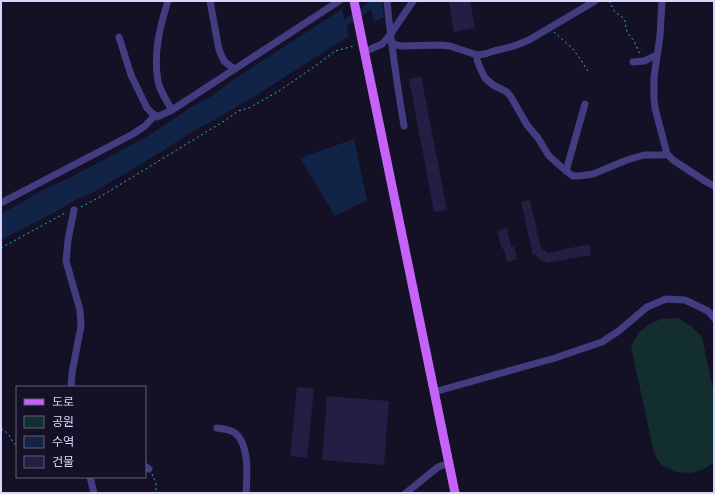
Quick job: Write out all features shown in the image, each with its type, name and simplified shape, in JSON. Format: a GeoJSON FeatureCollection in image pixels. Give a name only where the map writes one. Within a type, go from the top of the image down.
{"type":"FeatureCollection","features":[{"type":"Feature","properties":{"kind":"main road"},"geometry":{"type":"LineString","coordinates":[[354,1],[455,493]]}},
{"type":"Feature","properties":{"kind":"street"},"geometry":{"type":"LineString","coordinates":[[168,1],[160,29],[157,51],[157,67],[158,82],[172,110]]}},
{"type":"Feature","properties":{"kind":"street"},"geometry":{"type":"LineString","coordinates":[[210,1],[219,50],[224,61],[234,69]]}},
{"type":"Feature","properties":{"kind":"street"},"geometry":{"type":"LineString","coordinates":[[119,37],[131,75],[147,108],[157,117],[172,110],[339,1]]}},
{"type":"Feature","properties":{"kind":"street"},"geometry":{"type":"LineString","coordinates":[[386,1],[390,39],[404,126]]}},
{"type":"Feature","properties":{"kind":"street"},"geometry":{"type":"LineString","coordinates":[[364,48],[382,44],[390,39],[413,1]]}},
{"type":"Feature","properties":{"kind":"street"},"geometry":{"type":"LineString","coordinates":[[390,39],[396,45],[401,46],[440,45],[450,46],[477,55],[485,54],[529,40],[595,1]]}},
{"type":"Feature","properties":{"kind":"street"},"geometry":{"type":"LineString","coordinates":[[662,1],[660,36],[654,88],[654,108],[667,154],[673,160],[714,186]]}},
{"type":"Feature","properties":{"kind":"street"},"geometry":{"type":"LineString","coordinates":[[477,55],[477,60],[485,78],[493,85],[507,92],[527,125],[538,138],[549,156],[573,176],[593,174],[627,160],[644,155],[667,154]]}},
{"type":"Feature","properties":{"kind":"street"},"geometry":{"type":"LineString","coordinates":[[633,62],[644,61],[657,55]]}},
{"type":"Feature","properties":{"kind":"street"},"geometry":{"type":"LineString","coordinates":[[566,171],[585,104]]}},
{"type":"Feature","properties":{"kind":"street"},"geometry":{"type":"LineString","coordinates":[[1,203],[133,134],[145,126],[155,115]]}},
{"type":"Feature","properties":{"kind":"street"},"geometry":{"type":"LineString","coordinates":[[71,386],[72,372],[81,326],[80,310],[66,261],[68,240],[74,210]]}},
{"type":"Feature","properties":{"kind":"street"},"geometry":{"type":"LineString","coordinates":[[434,392],[554,358],[602,342],[620,330],[647,307],[666,299],[685,300],[708,311],[714,318]]}},
{"type":"Feature","properties":{"kind":"street"},"geometry":{"type":"LineString","coordinates":[[217,428],[234,432],[242,443],[247,467],[246,493]]}},
{"type":"Feature","properties":{"kind":"street"},"geometry":{"type":"LineString","coordinates":[[406,493],[438,467],[449,463]]}},
{"type":"Feature","properties":{"kind":"street"},"geometry":{"type":"LineString","coordinates":[[90,478],[94,493]]}},
{"type":"Feature","properties":{"kind":"path"},"geometry":{"type":"LineString","coordinates":[[609,1],[615,12],[622,16],[625,20],[627,32],[634,41],[644,61]]}},
{"type":"Feature","properties":{"kind":"path"},"geometry":{"type":"LineString","coordinates":[[550,28],[573,50],[590,73]]}},
{"type":"Feature","properties":{"kind":"path"},"geometry":{"type":"LineString","coordinates":[[1,248],[68,211],[74,210],[98,198],[226,120],[238,111],[248,108],[279,91],[335,51],[346,47],[364,48]]}},
{"type":"Feature","properties":{"kind":"path"},"geometry":{"type":"LineString","coordinates":[[1,429],[7,432],[13,443],[16,445]]}},
{"type":"Feature","properties":{"kind":"path"},"geometry":{"type":"LineString","coordinates":[[147,467],[156,483],[156,493]]}},
{"type":"Feature","properties":{"kind":"green space"},"geometry":{"type":"Polygon","coordinates":[[[678,318],[691,326],[702,337],[714,393],[714,462],[706,468],[692,473],[676,472],[661,465],[654,453],[631,346],[639,332],[650,324],[661,319],[678,318]]]}},
{"type":"Feature","properties":{"kind":"water"},"geometry":{"type":"Polygon","coordinates":[[[369,1],[382,1],[384,17],[374,22],[369,1]]]}},
{"type":"Feature","properties":{"kind":"water"},"geometry":{"type":"Polygon","coordinates":[[[342,9],[349,36],[252,98],[199,128],[92,193],[73,201],[1,240],[1,214],[43,190],[143,139],[196,104],[210,97],[230,82],[342,9]]]}},
{"type":"Feature","properties":{"kind":"water"},"geometry":{"type":"Polygon","coordinates":[[[354,139],[367,200],[335,216],[300,158],[354,139]]]}},
{"type":"Feature","properties":{"kind":"building"},"geometry":{"type":"Polygon","coordinates":[[[449,1],[470,1],[475,28],[454,32],[449,1]]]}},
{"type":"Feature","properties":{"kind":"building"},"geometry":{"type":"Polygon","coordinates":[[[421,76],[447,210],[434,212],[409,79],[421,76]]]}},
{"type":"Feature","properties":{"kind":"building"},"geometry":{"type":"Polygon","coordinates":[[[530,200],[541,248],[548,253],[589,244],[591,255],[546,263],[538,259],[535,254],[533,255],[521,202],[530,200]]]}},
{"type":"Feature","properties":{"kind":"building"},"geometry":{"type":"Polygon","coordinates":[[[507,228],[511,247],[514,246],[517,259],[507,262],[497,231],[507,228]]]}},
{"type":"Feature","properties":{"kind":"building"},"geometry":{"type":"Polygon","coordinates":[[[297,387],[314,389],[307,458],[290,456],[297,387]]]}},
{"type":"Feature","properties":{"kind":"building"},"geometry":{"type":"Polygon","coordinates":[[[327,396],[389,401],[384,465],[322,460],[327,396]]]}},
{"type":"Feature","properties":{"kind":"waterway"},"geometry":{"type":"LineString","coordinates":[[339,27],[371,5],[374,1]]}}]}
